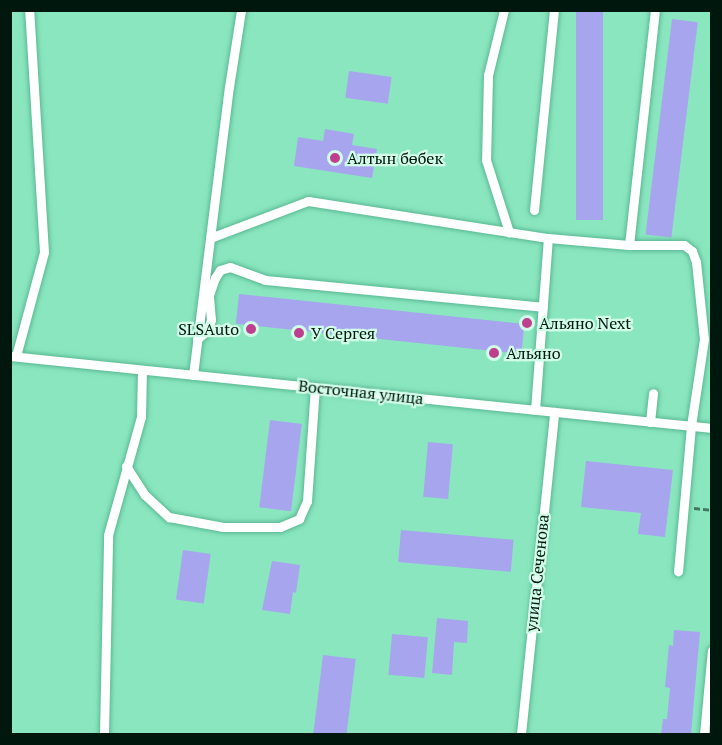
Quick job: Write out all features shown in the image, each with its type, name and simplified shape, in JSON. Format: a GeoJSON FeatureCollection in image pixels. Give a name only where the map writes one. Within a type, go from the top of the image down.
{"type":"FeatureCollection","features":[{"type":"Feature","properties":{"kind":"lane"},"geometry":{"type":"LineString","coordinates":[[13,356],[44,252],[28,10]]}},
{"type":"Feature","properties":{"kind":"lane"},"geometry":{"type":"LineString","coordinates":[[193,375],[241,10]]}},
{"type":"Feature","properties":{"kind":"lane"},"geometry":{"type":"LineString","coordinates":[[504,10],[488,75],[486,160],[509,232]]}},
{"type":"Feature","properties":{"kind":"lane"},"geometry":{"type":"LineString","coordinates":[[534,210],[554,10]]}},
{"type":"Feature","properties":{"kind":"lane"},"geometry":{"type":"LineString","coordinates":[[629,245],[656,10]]}},
{"type":"Feature","properties":{"kind":"lane"},"geometry":{"type":"LineString","coordinates":[[210,238],[308,201],[548,238],[629,245],[684,245],[692,251],[696,262],[708,339],[691,426],[678,571]]}},
{"type":"Feature","properties":{"kind":"lane"},"geometry":{"type":"LineString","coordinates":[[535,410],[548,238]]}},
{"type":"Feature","properties":{"kind":"lane"},"geometry":{"type":"LineString","coordinates":[[197,339],[207,331],[211,320],[209,295],[215,278],[220,270],[230,267],[265,280],[543,307]]}},
{"type":"Feature","properties":{"kind":"lane","name":"Восточная улица"},"geometry":{"type":"LineString","coordinates":[[13,356],[711,428]]}},
{"type":"Feature","properties":{"kind":"lane"},"geometry":{"type":"LineString","coordinates":[[104,735],[108,535],[141,417],[142,370]]}},
{"type":"Feature","properties":{"kind":"lane"},"geometry":{"type":"LineString","coordinates":[[126,466],[145,495],[169,517],[223,527],[280,527],[299,519],[307,501],[315,387]]}},
{"type":"Feature","properties":{"kind":"lane"},"geometry":{"type":"LineString","coordinates":[[650,422],[653,393]]}},
{"type":"Feature","properties":{"kind":"lane","name":"улица Сеченова"},"geometry":{"type":"LineString","coordinates":[[521,735],[554,412]]}},
{"type":"Feature","properties":{"kind":"lane"},"geometry":{"type":"LineString","coordinates":[[704,735],[711,650]]}},
{"type":"Feature","properties":{"kind":"path"},"geometry":{"type":"LineString","coordinates":[[684,507],[711,510]]}},
{"type":"Feature","properties":{"kind":"building"},"geometry":{"type":"Polygon","coordinates":[[[576,10],[603,10],[603,220],[576,220],[576,10]]]}},
{"type":"Feature","properties":{"kind":"building"},"geometry":{"type":"Polygon","coordinates":[[[672,19],[698,22],[671,238],[646,234],[672,19]]]}},
{"type":"Feature","properties":{"kind":"building"},"geometry":{"type":"Polygon","coordinates":[[[349,71],[392,77],[388,104],[345,98],[349,71]]]}},
{"type":"Feature","properties":{"kind":"building","name":"Алтын бөбек"},"geometry":{"type":"Polygon","coordinates":[[[325,129],[354,134],[352,145],[377,149],[372,178],[294,166],[298,137],[323,141],[325,129]]]}},
{"type":"Feature","properties":{"kind":"building"},"geometry":{"type":"Polygon","coordinates":[[[239,294],[524,324],[521,354],[236,324],[239,294]]]}},
{"type":"Feature","properties":{"kind":"building"},"geometry":{"type":"Polygon","coordinates":[[[270,420],[302,424],[291,511],[259,507],[270,420]]]}},
{"type":"Feature","properties":{"kind":"building"},"geometry":{"type":"Polygon","coordinates":[[[428,442],[453,444],[448,499],[423,497],[428,442]]]}},
{"type":"Feature","properties":{"kind":"building"},"geometry":{"type":"Polygon","coordinates":[[[586,461],[673,470],[665,537],[638,534],[641,513],[581,507],[586,461]]]}},
{"type":"Feature","properties":{"kind":"building"},"geometry":{"type":"Polygon","coordinates":[[[401,530],[514,540],[511,572],[398,562],[401,530]]]}},
{"type":"Feature","properties":{"kind":"building"},"geometry":{"type":"Polygon","coordinates":[[[183,550],[211,554],[204,603],[176,600],[183,550]]]}},
{"type":"Feature","properties":{"kind":"building"},"geometry":{"type":"Polygon","coordinates":[[[272,561],[300,565],[290,614],[262,610],[272,561]]]}},
{"type":"Feature","properties":{"kind":"building"},"geometry":{"type":"Polygon","coordinates":[[[437,618],[468,621],[467,643],[454,642],[452,675],[432,673],[437,618]]]}},
{"type":"Feature","properties":{"kind":"building"},"geometry":{"type":"Polygon","coordinates":[[[674,630],[700,632],[691,734],[661,734],[663,719],[667,719],[670,688],[665,687],[669,645],[673,646],[674,630]]]}},
{"type":"Feature","properties":{"kind":"building"},"geometry":{"type":"Polygon","coordinates":[[[392,634],[428,637],[424,678],[388,675],[392,634]]]}},
{"type":"Feature","properties":{"kind":"building"},"geometry":{"type":"Polygon","coordinates":[[[323,655],[356,659],[347,734],[313,733],[323,655]]]}},
{"type":"Feature","properties":{"kind":"place","name":"Алтын бөбек"},"geometry":{"type":"Point","coordinates":[335,158]}},
{"type":"Feature","properties":{"kind":"place","name":"Альяно Next"},"geometry":{"type":"Point","coordinates":[527,323]}},
{"type":"Feature","properties":{"kind":"place","name":"SLSAuto"},"geometry":{"type":"Point","coordinates":[251,329]}},
{"type":"Feature","properties":{"kind":"place","name":"У Сергея"},"geometry":{"type":"Point","coordinates":[299,333]}},
{"type":"Feature","properties":{"kind":"place","name":"Альяно"},"geometry":{"type":"Point","coordinates":[494,353]}}]}
